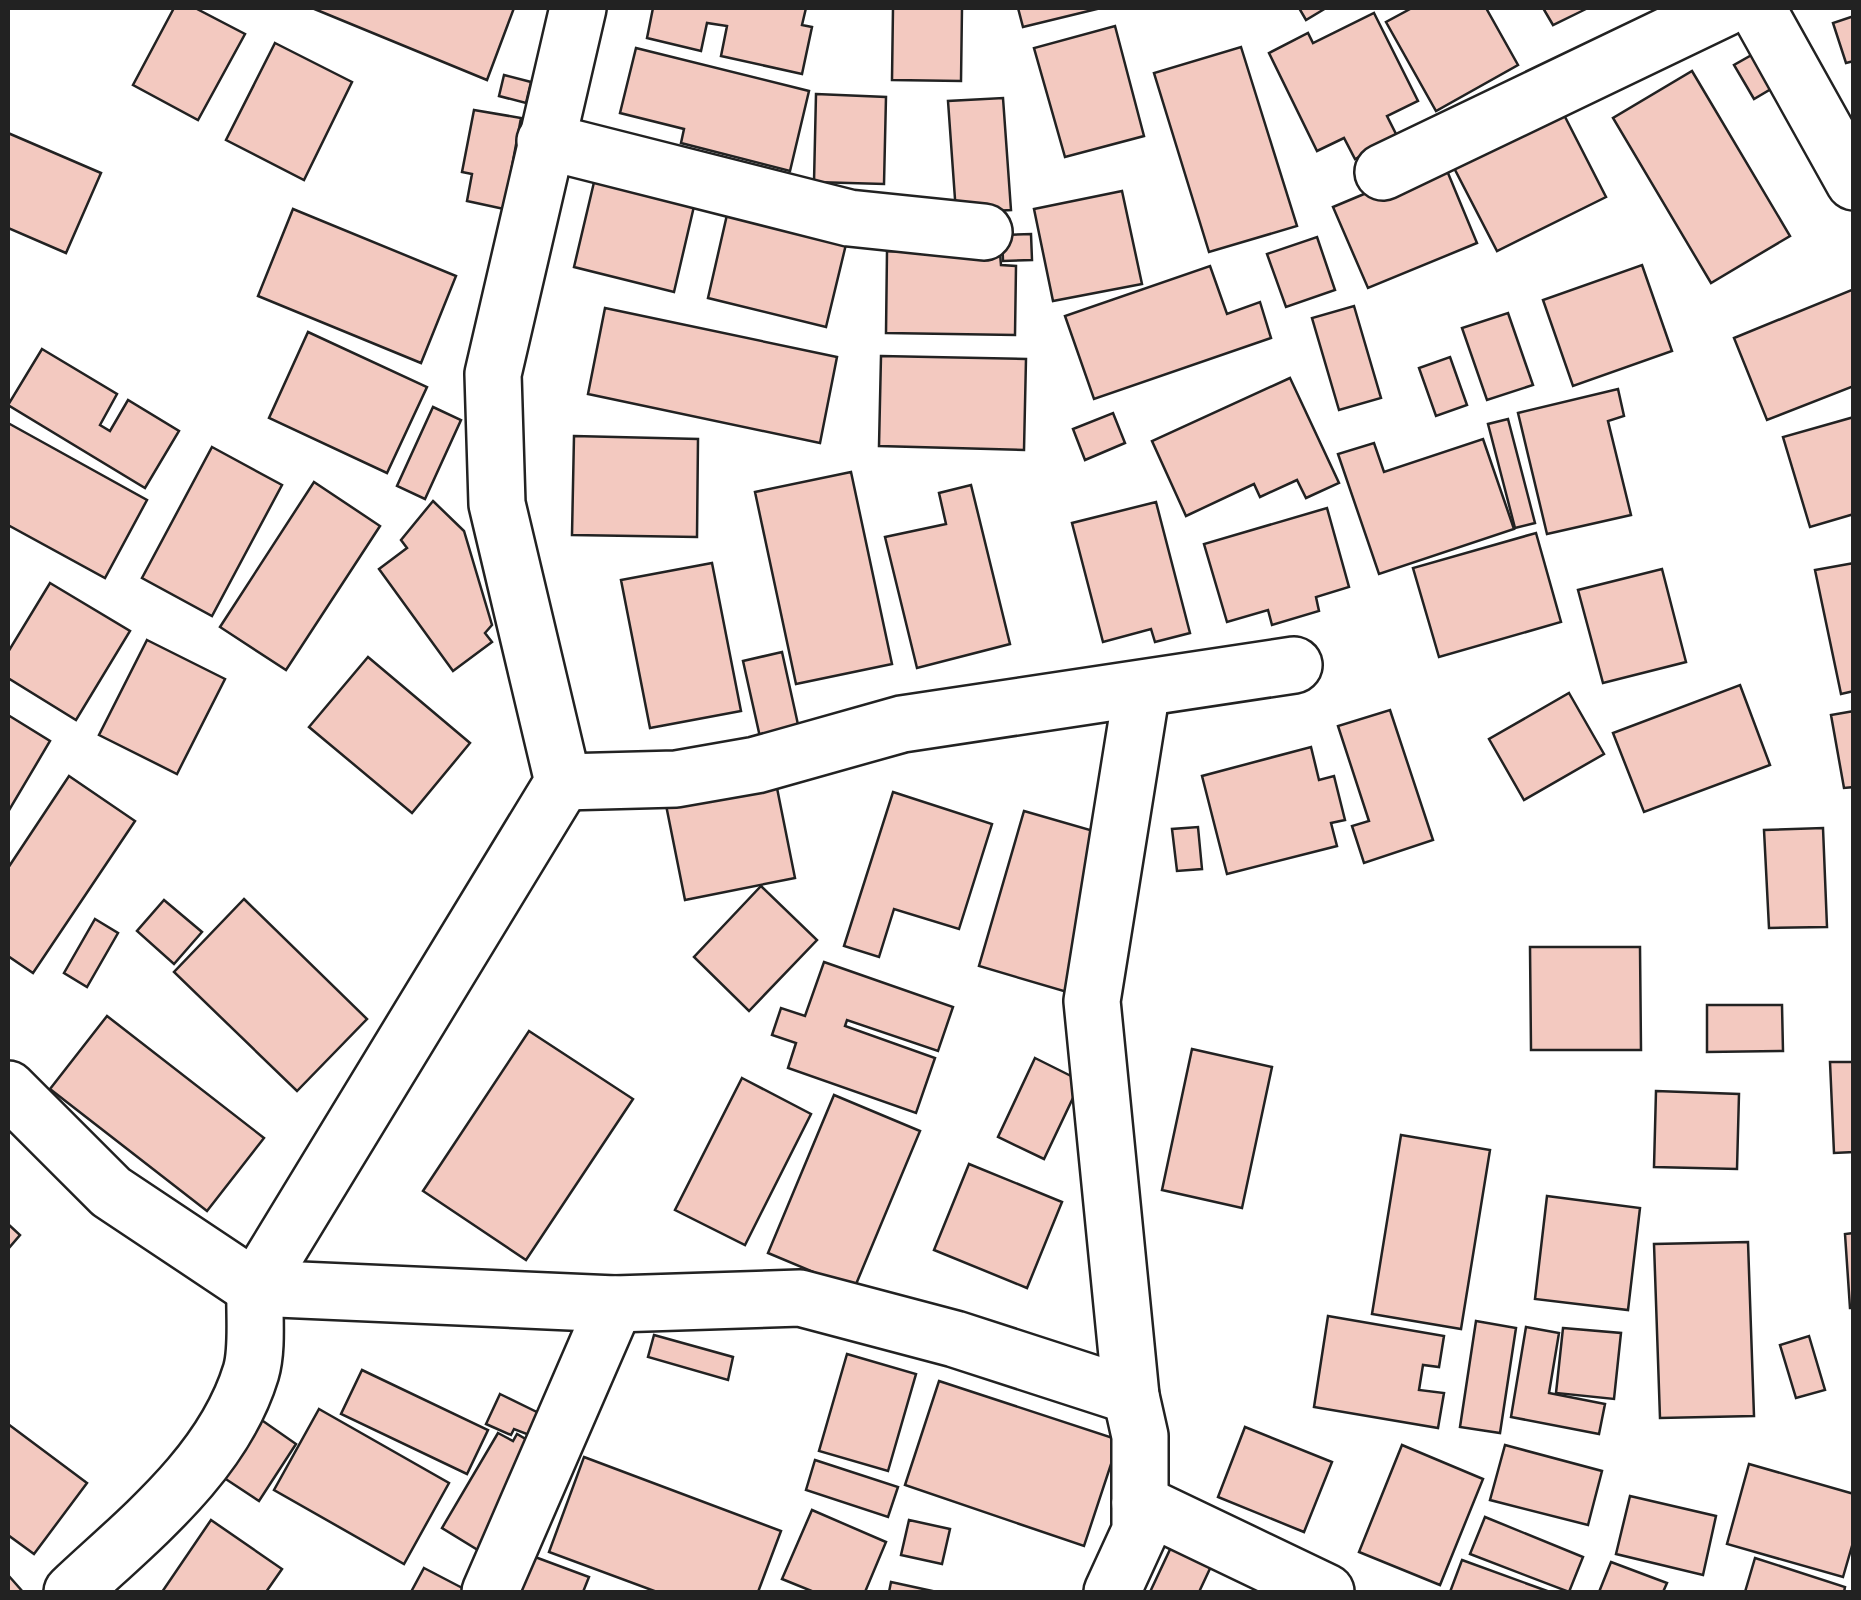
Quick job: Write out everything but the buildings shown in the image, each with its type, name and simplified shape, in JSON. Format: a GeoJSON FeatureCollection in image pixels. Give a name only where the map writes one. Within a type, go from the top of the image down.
{"type":"FeatureCollection","features":[{"type":"Feature","properties":{"kind":"street"},"geometry":{"type":"LineString","coordinates":[[72,1592],[159,1509],[216,1445],[252,1370],[255,1288],[563,782],[497,504],[494,374],[578,8]]}},
{"type":"Feature","properties":{"kind":"street"},"geometry":{"type":"LineString","coordinates":[[1383,172],[1725,8]]}},
{"type":"Feature","properties":{"kind":"street"},"geometry":{"type":"LineString","coordinates":[[1757,8],[1854,182]]}},
{"type":"Feature","properties":{"kind":"street"},"geometry":{"type":"LineString","coordinates":[[545,141],[849,218],[984,232]]}},
{"type":"Feature","properties":{"kind":"street"},"geometry":{"type":"LineString","coordinates":[[563,782],[676,779],[756,764],[902,724],[1294,665]]}},
{"type":"Feature","properties":{"kind":"street"},"geometry":{"type":"LineString","coordinates":[[1112,1592],[1140,1531],[1140,1436],[1131,1396],[1092,1002],[1142,689]]}},
{"type":"Feature","properties":{"kind":"street"},"geometry":{"type":"LineString","coordinates":[[8,1089],[111,1192],[255,1288],[615,1304],[800,1298],[955,1339],[1131,1396]]}},
{"type":"Feature","properties":{"kind":"street"},"geometry":{"type":"LineString","coordinates":[[490,1592],[615,1304]]}},
{"type":"Feature","properties":{"kind":"street"},"geometry":{"type":"LineString","coordinates":[[1140,1503],[1326,1592]]}}]}
